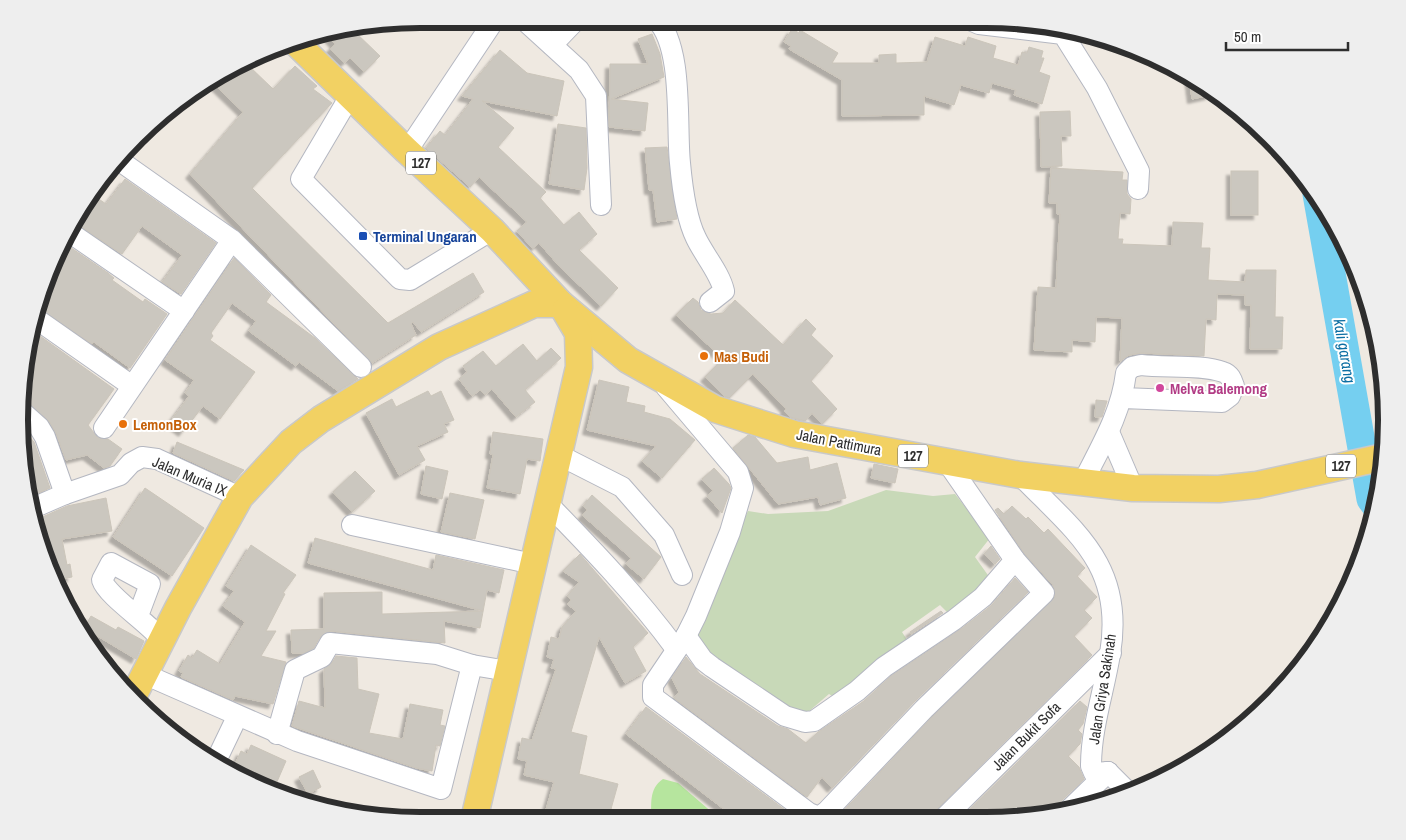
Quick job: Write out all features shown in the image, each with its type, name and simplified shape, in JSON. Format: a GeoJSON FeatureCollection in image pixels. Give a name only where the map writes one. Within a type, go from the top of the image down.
{"type":"FeatureCollection","features":[{"type":"Feature","properties":{"kind":"main road","name":"127"},"geometry":{"type":"LineString","coordinates":[[300,46],[407,151],[492,230],[561,304]]}},
{"type":"Feature","properties":{"kind":"main road"},"geometry":{"type":"LineString","coordinates":[[139,684],[240,497],[291,442],[321,419],[439,346],[534,304],[561,304],[578,333],[579,367],[546,502],[476,812]]}},
{"type":"Feature","properties":{"kind":"main road","name":"Jalan Pattimura"},"geometry":{"type":"LineString","coordinates":[[561,304],[628,360],[715,409],[794,434],[1020,475],[1133,488],[1233,488],[1256,485],[1376,459]]}},
{"type":"Feature","properties":{"kind":"main road"},"geometry":{"type":"LineString","coordinates":[[579,367],[588,358],[602,354],[628,360]]}},
{"type":"Feature","properties":{"kind":"street"},"geometry":{"type":"LineString","coordinates":[[407,151],[489,28]]}},
{"type":"Feature","properties":{"kind":"street"},"geometry":{"type":"LineString","coordinates":[[533,28],[586,77],[596,96],[601,205]]}},
{"type":"Feature","properties":{"kind":"street"},"geometry":{"type":"LineString","coordinates":[[552,45],[568,28]]}},
{"type":"Feature","properties":{"kind":"street"},"geometry":{"type":"LineString","coordinates":[[660,28],[672,54],[678,101],[680,170],[694,235],[724,292],[710,302]]}},
{"type":"Feature","properties":{"kind":"street"},"geometry":{"type":"LineString","coordinates":[[1066,36],[1097,88],[1139,171],[1138,189]]}},
{"type":"Feature","properties":{"kind":"street"},"geometry":{"type":"LineString","coordinates":[[350,96],[301,179],[400,279],[410,280],[492,230]]}},
{"type":"Feature","properties":{"kind":"street"},"geometry":{"type":"LineString","coordinates":[[123,163],[232,240],[361,367]]}},
{"type":"Feature","properties":{"kind":"street"},"geometry":{"type":"LineString","coordinates":[[74,235],[184,311]]}},
{"type":"Feature","properties":{"kind":"street"},"geometry":{"type":"LineString","coordinates":[[104,428],[232,240]]}},
{"type":"Feature","properties":{"kind":"street"},"geometry":{"type":"LineString","coordinates":[[40,321],[132,386]]}},
{"type":"Feature","properties":{"kind":"street"},"geometry":{"type":"LineString","coordinates":[[1083,482],[1109,432],[1123,398],[1126,373],[1132,368],[1141,365],[1224,372],[1230,376],[1234,386],[1230,396],[1222,402],[1123,398]]}},
{"type":"Feature","properties":{"kind":"street"},"geometry":{"type":"LineString","coordinates":[[656,376],[738,472],[743,488],[730,532],[681,643],[653,685],[653,697],[808,812]]}},
{"type":"Feature","properties":{"kind":"street"},"geometry":{"type":"LineString","coordinates":[[28,417],[39,427],[45,437],[65,494]]}},
{"type":"Feature","properties":{"kind":"street"},"geometry":{"type":"LineString","coordinates":[[1109,432],[1133,488]]}},
{"type":"Feature","properties":{"kind":"street"},"geometry":{"type":"LineString","coordinates":[[559,455],[622,487],[664,535],[682,575]]}},
{"type":"Feature","properties":{"kind":"street","name":"Jalan Muria IX"},"geometry":{"type":"LineString","coordinates":[[37,506],[65,494],[120,475],[131,463],[142,457],[157,459],[240,497]]}},
{"type":"Feature","properties":{"kind":"street"},"geometry":{"type":"LineString","coordinates":[[827,812],[924,709],[1044,593],[1015,560],[948,462]]}},
{"type":"Feature","properties":{"kind":"street","name":"Jalan Griya Sakinah"},"geometry":{"type":"LineString","coordinates":[[1020,475],[1088,546],[1104,572],[1112,602],[1111,652],[1096,720],[1091,759],[1094,773],[1108,772]]}},
{"type":"Feature","properties":{"kind":"street"},"geometry":{"type":"LineString","coordinates":[[546,502],[605,562],[653,617],[681,643],[712,668],[786,716],[805,722],[814,721],[857,691],[884,667],[983,598],[1015,560]]}},
{"type":"Feature","properties":{"kind":"street"},"geometry":{"type":"LineString","coordinates":[[352,524],[533,564]]}},
{"type":"Feature","properties":{"kind":"street"},"geometry":{"type":"LineString","coordinates":[[138,616],[162,640]]}},
{"type":"Feature","properties":{"kind":"street"},"geometry":{"type":"LineString","coordinates":[[277,734],[295,670],[322,657],[330,642],[437,654],[472,665],[508,671]]}},
{"type":"Feature","properties":{"kind":"street","name":"Jalan Bukit Sofa"},"geometry":{"type":"LineString","coordinates":[[950,812],[1111,652]]}},
{"type":"Feature","properties":{"kind":"street"},"geometry":{"type":"LineString","coordinates":[[139,684],[237,717],[277,734],[441,789],[472,665]]}},
{"type":"Feature","properties":{"kind":"street"},"geometry":{"type":"LineString","coordinates":[[218,756],[237,717]]}},
{"type":"Feature","properties":{"kind":"street"},"geometry":{"type":"LineString","coordinates":[[1078,801],[1108,772],[1124,788]]}},
{"type":"Feature","properties":{"kind":"green space"},"geometry":{"type":"Polygon","coordinates":[[[886,490],[933,496],[955,494],[990,538],[975,557],[990,578],[949,614],[940,605],[902,632],[909,643],[837,699],[829,694],[807,713],[787,715],[715,659],[696,639],[713,586],[748,511],[768,514],[828,511],[886,490]]]}},
{"type":"Feature","properties":{"kind":"green space"},"geometry":{"type":"Polygon","coordinates":[[[663,779],[678,783],[712,812],[651,812],[653,792],[658,783],[663,779]]]}},
{"type":"Feature","properties":{"kind":"building"},"geometry":{"type":"Polygon","coordinates":[[[792,29],[799,33],[800,30],[838,53],[832,63],[879,63],[879,55],[896,54],[896,63],[927,62],[935,37],[965,46],[968,37],[996,46],[993,58],[1018,65],[1022,52],[1027,53],[1029,47],[1043,51],[1041,58],[1044,58],[1039,72],[1050,76],[1042,104],[1014,95],[1016,90],[992,83],[989,93],[961,85],[954,105],[924,96],[924,115],[842,116],[842,80],[789,49],[791,46],[784,42],[792,29]]]}},
{"type":"Feature","properties":{"kind":"building"},"geometry":{"type":"Polygon","coordinates":[[[356,33],[380,56],[364,72],[350,58],[344,63],[330,49],[335,44],[330,38],[356,33]]]}},
{"type":"Feature","properties":{"kind":"building"},"geometry":{"type":"Polygon","coordinates":[[[652,34],[660,54],[664,77],[611,99],[648,103],[645,131],[609,127],[610,64],[648,64],[638,39],[652,34]]]}},
{"type":"Feature","properties":{"kind":"building"},"geometry":{"type":"Polygon","coordinates":[[[500,50],[527,73],[564,81],[557,116],[482,101],[514,128],[498,147],[546,192],[540,198],[564,225],[579,212],[597,234],[579,250],[618,288],[601,306],[560,267],[539,243],[533,249],[517,231],[527,222],[479,177],[470,187],[426,148],[440,131],[445,135],[473,99],[462,96],[500,50]]]}},
{"type":"Feature","properties":{"kind":"building"},"geometry":{"type":"Polygon","coordinates":[[[249,66],[273,89],[295,66],[317,86],[313,89],[332,103],[252,188],[388,323],[473,273],[484,292],[421,332],[413,322],[411,324],[416,335],[372,363],[190,174],[243,112],[216,85],[249,66]]]}},
{"type":"Feature","properties":{"kind":"building"},"geometry":{"type":"Polygon","coordinates":[[[1190,85],[1206,96],[1192,99],[1190,85]]]}},
{"type":"Feature","properties":{"kind":"building"},"geometry":{"type":"Polygon","coordinates":[[[1070,111],[1071,136],[1061,136],[1062,166],[1041,167],[1040,112],[1070,111]]]}},
{"type":"Feature","properties":{"kind":"building"},"geometry":{"type":"Polygon","coordinates":[[[558,124],[586,128],[587,168],[584,190],[549,184],[558,124]]]}},
{"type":"Feature","properties":{"kind":"building"},"geometry":{"type":"Polygon","coordinates":[[[667,147],[677,219],[657,222],[653,190],[649,190],[645,148],[667,147]]]}},
{"type":"Feature","properties":{"kind":"building"},"geometry":{"type":"Polygon","coordinates":[[[1051,168],[1123,172],[1122,180],[1127,180],[1127,194],[1131,199],[1130,214],[1120,213],[1118,239],[1123,239],[1122,244],[1172,246],[1173,222],[1203,223],[1201,248],[1210,248],[1208,280],[1245,282],[1246,270],[1276,270],[1275,317],[1283,317],[1282,349],[1250,349],[1251,305],[1245,305],[1245,295],[1217,294],[1216,320],[1206,319],[1204,356],[1142,353],[1129,355],[1120,361],[1122,318],[1096,317],[1095,342],[1072,340],[1072,352],[1034,350],[1038,287],[1056,288],[1060,214],[1057,214],[1057,203],[1049,203],[1051,168]]]}},
{"type":"Feature","properties":{"kind":"building"},"geometry":{"type":"Polygon","coordinates":[[[1231,171],[1258,171],[1258,215],[1231,215],[1231,171]]]}},
{"type":"Feature","properties":{"kind":"building"},"geometry":{"type":"Polygon","coordinates":[[[125,179],[216,243],[181,294],[162,282],[182,255],[142,226],[122,254],[79,225],[97,198],[106,204],[125,179]]]}},
{"type":"Feature","properties":{"kind":"building"},"geometry":{"type":"Polygon","coordinates":[[[68,246],[108,273],[114,278],[112,280],[143,302],[145,299],[167,314],[130,368],[94,342],[92,344],[43,311],[57,270],[68,246]]]}},
{"type":"Feature","properties":{"kind":"building"},"geometry":{"type":"Polygon","coordinates":[[[234,258],[271,295],[266,302],[315,338],[358,379],[338,391],[299,362],[296,366],[249,331],[256,321],[232,303],[211,333],[213,336],[210,340],[255,372],[220,419],[203,406],[183,432],[170,422],[189,396],[185,393],[194,380],[165,360],[234,258]]]}},
{"type":"Feature","properties":{"kind":"building"},"geometry":{"type":"Polygon","coordinates":[[[693,298],[698,302],[701,310],[711,314],[723,313],[735,300],[783,345],[806,319],[816,329],[811,335],[833,356],[811,381],[837,409],[822,424],[812,413],[805,421],[790,417],[784,411],[786,409],[753,374],[729,398],[724,396],[705,377],[723,359],[676,315],[693,298]]]}},
{"type":"Feature","properties":{"kind":"building"},"geometry":{"type":"Polygon","coordinates":[[[37,334],[114,389],[88,425],[97,437],[108,439],[122,449],[110,466],[104,468],[87,455],[66,460],[56,433],[49,421],[28,403],[31,369],[37,334]]]}},
{"type":"Feature","properties":{"kind":"building"},"geometry":{"type":"Polygon","coordinates":[[[523,344],[537,361],[551,348],[561,358],[525,390],[535,402],[516,417],[492,389],[485,395],[480,390],[472,396],[459,379],[467,372],[463,366],[483,351],[496,366],[523,344]]]}},
{"type":"Feature","properties":{"kind":"building"},"geometry":{"type":"Polygon","coordinates":[[[599,380],[629,387],[626,402],[645,406],[644,412],[670,419],[695,440],[662,478],[642,461],[656,446],[587,430],[599,380]]]}},
{"type":"Feature","properties":{"kind":"building"},"geometry":{"type":"Polygon","coordinates":[[[428,391],[431,396],[441,391],[454,420],[444,424],[448,432],[417,446],[425,460],[399,475],[366,413],[392,399],[396,407],[428,391]]]}},
{"type":"Feature","properties":{"kind":"building"},"geometry":{"type":"Polygon","coordinates":[[[1096,400],[1107,401],[1102,417],[1095,417],[1096,400]]]}},
{"type":"Feature","properties":{"kind":"building"},"geometry":{"type":"Polygon","coordinates":[[[493,432],[543,439],[540,461],[527,459],[520,494],[487,488],[493,455],[490,454],[493,432]]]}},
{"type":"Feature","properties":{"kind":"building"},"geometry":{"type":"Polygon","coordinates":[[[28,435],[34,442],[50,488],[35,494],[28,435]]]}},
{"type":"Feature","properties":{"kind":"building"},"geometry":{"type":"Polygon","coordinates":[[[748,435],[755,437],[777,463],[808,457],[810,470],[837,463],[846,498],[820,505],[818,497],[778,504],[733,448],[748,435]]]}},
{"type":"Feature","properties":{"kind":"building"},"geometry":{"type":"Polygon","coordinates":[[[177,442],[244,470],[234,481],[173,453],[177,442]]]}},
{"type":"Feature","properties":{"kind":"building"},"geometry":{"type":"Polygon","coordinates":[[[874,464],[898,469],[895,483],[871,478],[874,464]]]}},
{"type":"Feature","properties":{"kind":"building"},"geometry":{"type":"Polygon","coordinates":[[[426,466],[448,471],[442,499],[421,494],[426,466]]]}},
{"type":"Feature","properties":{"kind":"building"},"geometry":{"type":"Polygon","coordinates":[[[714,468],[731,488],[722,513],[707,496],[713,491],[702,479],[714,468]]]}},
{"type":"Feature","properties":{"kind":"building"},"geometry":{"type":"Polygon","coordinates":[[[355,471],[375,491],[352,512],[333,492],[355,471]]]}},
{"type":"Feature","properties":{"kind":"building"},"geometry":{"type":"Polygon","coordinates":[[[145,488],[204,528],[172,576],[113,537],[145,488]]]}},
{"type":"Feature","properties":{"kind":"building"},"geometry":{"type":"Polygon","coordinates":[[[450,493],[484,500],[475,539],[441,532],[450,493]]]}},
{"type":"Feature","properties":{"kind":"building"},"geometry":{"type":"Polygon","coordinates":[[[592,495],[661,557],[644,579],[626,564],[631,558],[582,515],[587,510],[583,506],[592,495]]]}},
{"type":"Feature","properties":{"kind":"building"},"geometry":{"type":"Polygon","coordinates":[[[106,498],[112,531],[62,539],[67,565],[70,564],[72,577],[61,579],[48,546],[40,518],[67,506],[106,498]]]}},
{"type":"Feature","properties":{"kind":"building"},"geometry":{"type":"Polygon","coordinates":[[[1012,506],[1026,519],[1028,517],[1044,533],[1048,529],[1085,568],[1077,576],[1097,597],[1084,610],[1092,618],[1074,636],[1092,655],[934,812],[843,812],[932,717],[1055,597],[1053,585],[1024,553],[995,510],[998,508],[1004,514],[1012,506]]]}},
{"type":"Feature","properties":{"kind":"building"},"geometry":{"type":"Polygon","coordinates":[[[315,538],[433,570],[436,555],[504,570],[499,593],[487,590],[480,628],[444,621],[445,643],[331,631],[320,637],[314,648],[304,653],[292,653],[291,630],[324,629],[324,593],[382,592],[382,614],[483,611],[308,563],[315,538]]]}},
{"type":"Feature","properties":{"kind":"building"},"geometry":{"type":"Polygon","coordinates":[[[251,545],[296,575],[283,593],[285,594],[266,631],[276,631],[261,656],[286,662],[273,704],[235,696],[233,700],[181,677],[183,673],[179,671],[188,655],[192,658],[197,650],[220,664],[245,622],[223,606],[234,591],[226,586],[251,545]]]}},
{"type":"Feature","properties":{"kind":"building"},"geometry":{"type":"Polygon","coordinates":[[[991,546],[1000,559],[995,564],[984,554],[991,546]]]}},
{"type":"Feature","properties":{"kind":"building"},"geometry":{"type":"Polygon","coordinates":[[[580,554],[648,633],[633,647],[646,671],[625,683],[599,637],[571,732],[587,736],[579,774],[618,784],[611,809],[621,812],[545,812],[554,782],[524,775],[527,761],[518,759],[522,738],[532,740],[556,669],[551,668],[554,659],[547,657],[551,637],[559,639],[562,627],[576,611],[567,604],[571,600],[567,596],[579,582],[563,571],[580,554]]]}},
{"type":"Feature","properties":{"kind":"building"},"geometry":{"type":"Polygon","coordinates":[[[1015,578],[1028,592],[916,700],[832,788],[822,777],[807,797],[674,698],[679,692],[672,678],[686,657],[700,674],[778,726],[788,729],[806,743],[818,732],[864,701],[891,676],[961,629],[992,605],[1015,578]]]}},
{"type":"Feature","properties":{"kind":"building"},"geometry":{"type":"Polygon","coordinates":[[[941,611],[943,613],[911,634],[910,632],[941,611]]]}},
{"type":"Feature","properties":{"kind":"building"},"geometry":{"type":"Polygon","coordinates":[[[91,616],[116,630],[118,627],[144,641],[136,659],[90,631],[86,625],[91,616]]]}},
{"type":"Feature","properties":{"kind":"building"},"geometry":{"type":"Polygon","coordinates":[[[336,656],[357,658],[358,689],[379,694],[369,733],[403,739],[410,704],[443,710],[440,725],[445,726],[440,746],[436,745],[432,771],[416,768],[292,726],[299,701],[325,708],[324,669],[332,663],[336,656]]]}},
{"type":"Feature","properties":{"kind":"building"},"geometry":{"type":"Polygon","coordinates":[[[1080,701],[1087,707],[1083,724],[1078,730],[1082,734],[1080,744],[1068,756],[1079,767],[1084,779],[1060,802],[1059,806],[1012,812],[967,812],[1080,701]]]}},
{"type":"Feature","properties":{"kind":"building"},"geometry":{"type":"Polygon","coordinates":[[[646,707],[788,812],[728,812],[626,734],[646,707]]]}},
{"type":"Feature","properties":{"kind":"building"},"geometry":{"type":"Polygon","coordinates":[[[251,745],[286,761],[276,785],[234,766],[241,751],[247,754],[251,745]]]}},
{"type":"Feature","properties":{"kind":"building"},"geometry":{"type":"Polygon","coordinates":[[[313,770],[321,787],[308,794],[299,777],[313,770]]]}},
{"type":"Feature","properties":{"kind":"waterway","name":"kali garang"},"geometry":{"type":"LineString","coordinates":[[1321,216],[1371,498]]}},
{"type":"Feature","properties":{"kind":"place","name":"Terminal Ungaran"},"geometry":{"type":"Point","coordinates":[363,236]}},
{"type":"Feature","properties":{"kind":"place","name":"Mas Budi"},"geometry":{"type":"Point","coordinates":[704,356]}},
{"type":"Feature","properties":{"kind":"place","name":"Melva Balemong"},"geometry":{"type":"Point","coordinates":[1160,388]}},
{"type":"Feature","properties":{"kind":"place","name":"LemonBox"},"geometry":{"type":"Point","coordinates":[123,424]}}]}
